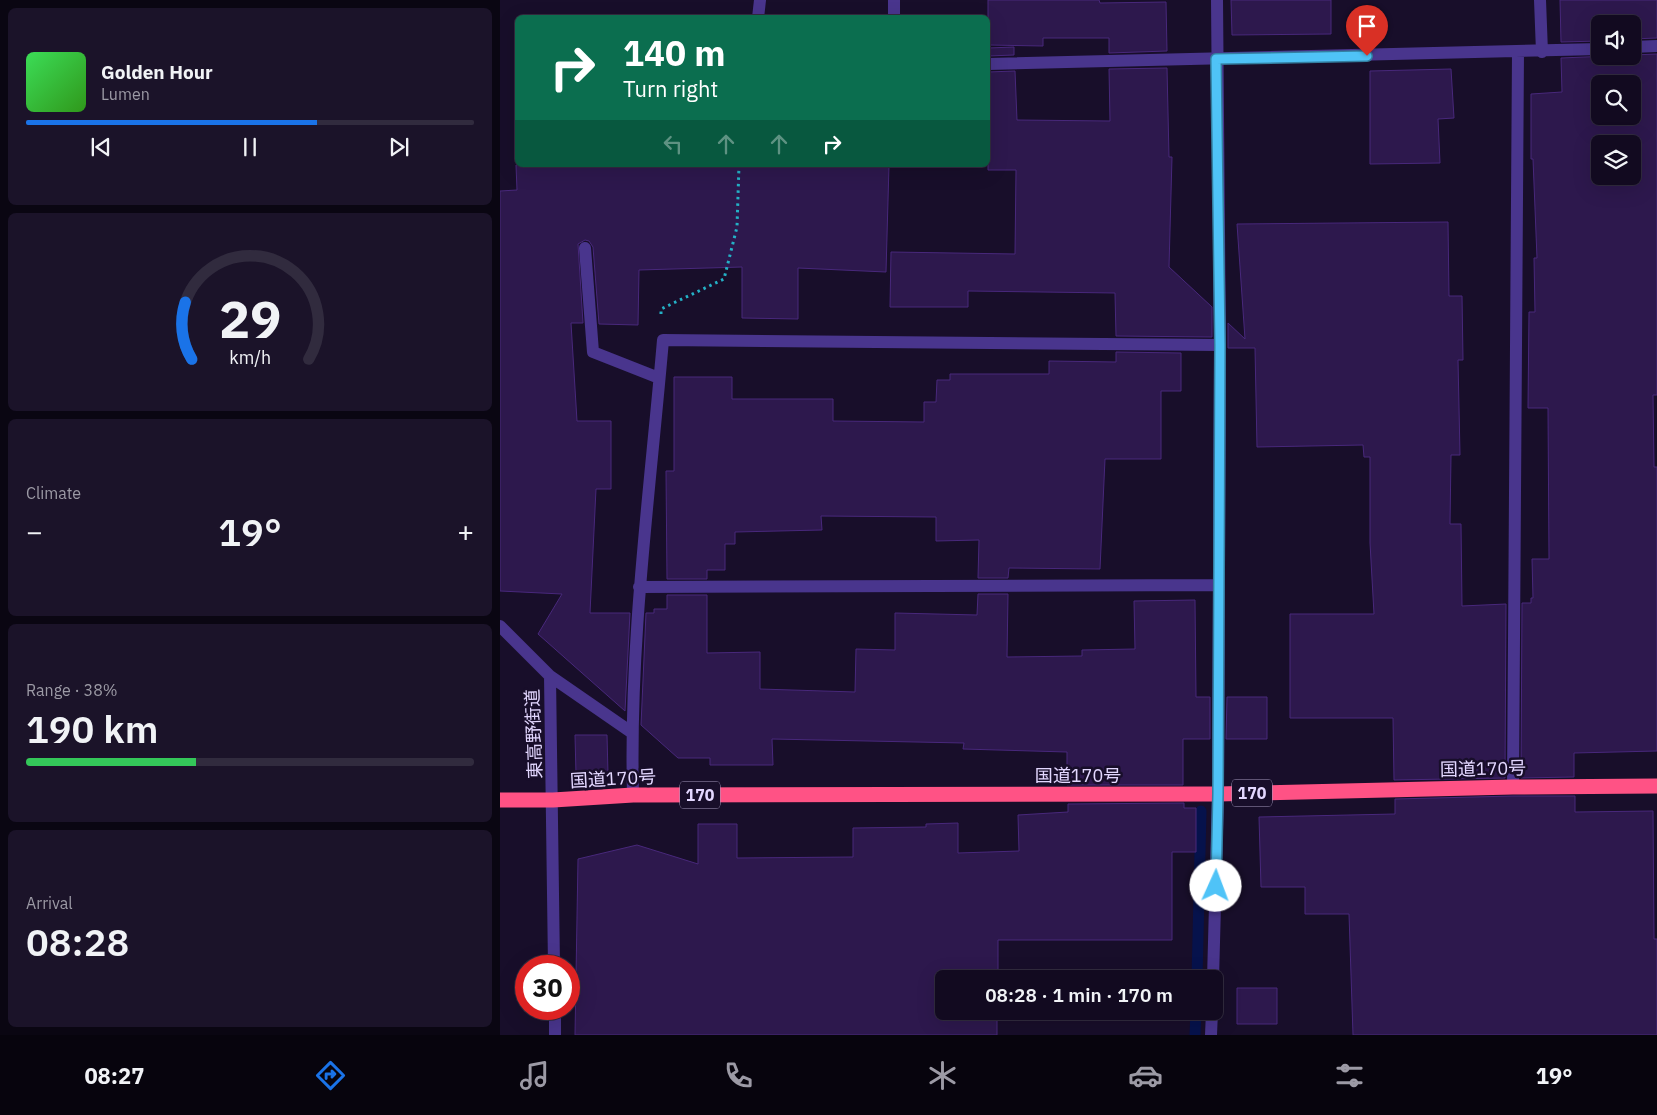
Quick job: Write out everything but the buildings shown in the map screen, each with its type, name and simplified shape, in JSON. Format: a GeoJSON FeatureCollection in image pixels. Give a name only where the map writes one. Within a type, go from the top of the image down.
{"type":"FeatureCollection","features":[{"type":"Feature","properties":{"kind":"highway","name":"国道170号"},"geometry":{"type":"LineString","coordinates":[[500,800],[553,800],[633,795],[1218,794],[1513,787],[1657,786]]}},
{"type":"Feature","properties":{"kind":"street"},"geometry":{"type":"LineString","coordinates":[[758,15],[760,0]]}},
{"type":"Feature","properties":{"kind":"street"},"geometry":{"type":"LineString","coordinates":[[894,0],[894,15]]}},
{"type":"Feature","properties":{"kind":"street"},"geometry":{"type":"LineString","coordinates":[[1213,970],[1218,794],[1220,345],[1216,59],[1217,0]]}},
{"type":"Feature","properties":{"kind":"street"},"geometry":{"type":"LineString","coordinates":[[1540,0],[1542,52]]}},
{"type":"Feature","properties":{"kind":"street"},"geometry":{"type":"LineString","coordinates":[[1641,47],[1657,46]]}},
{"type":"Feature","properties":{"kind":"street"},"geometry":{"type":"LineString","coordinates":[[990,64],[1591,49]]}},
{"type":"Feature","properties":{"kind":"street"},"geometry":{"type":"LineString","coordinates":[[1513,787],[1518,52]]}},
{"type":"Feature","properties":{"kind":"street"},"geometry":{"type":"LineString","coordinates":[[585,248],[593,352],[659,378]]}},
{"type":"Feature","properties":{"kind":"street"},"geometry":{"type":"LineString","coordinates":[[633,795],[631,732],[639,587],[663,340],[1220,345]]}},
{"type":"Feature","properties":{"kind":"street"},"geometry":{"type":"LineString","coordinates":[[639,587],[1218,585]]}},
{"type":"Feature","properties":{"kind":"street","name":"東高野街道"},"geometry":{"type":"LineString","coordinates":[[500,626],[550,676],[554,955]]}},
{"type":"Feature","properties":{"kind":"street"},"geometry":{"type":"LineString","coordinates":[[550,676],[631,732]]}},
{"type":"Feature","properties":{"kind":"street"},"geometry":{"type":"LineString","coordinates":[[555,1020],[555,1035]]}},
{"type":"Feature","properties":{"kind":"street"},"geometry":{"type":"LineString","coordinates":[[1211,1035],[1212,1020]]}},
{"type":"Feature","properties":{"kind":"path"},"geometry":{"type":"LineString","coordinates":[[663,340],[661,309],[724,278],[737,227],[739,167]]}},
{"type":"Feature","properties":{"kind":"waterway"},"geometry":{"type":"LineString","coordinates":[[1197,970],[1201,811]]}},
{"type":"Feature","properties":{"kind":"waterway"},"geometry":{"type":"LineString","coordinates":[[1195,1035],[1196,1020]]}},
{"type":"Feature","properties":{"kind":"route"},"geometry":{"type":"LineString","coordinates":[[1216,886],[1220,345],[1216,59],[1367,56]]}}]}
